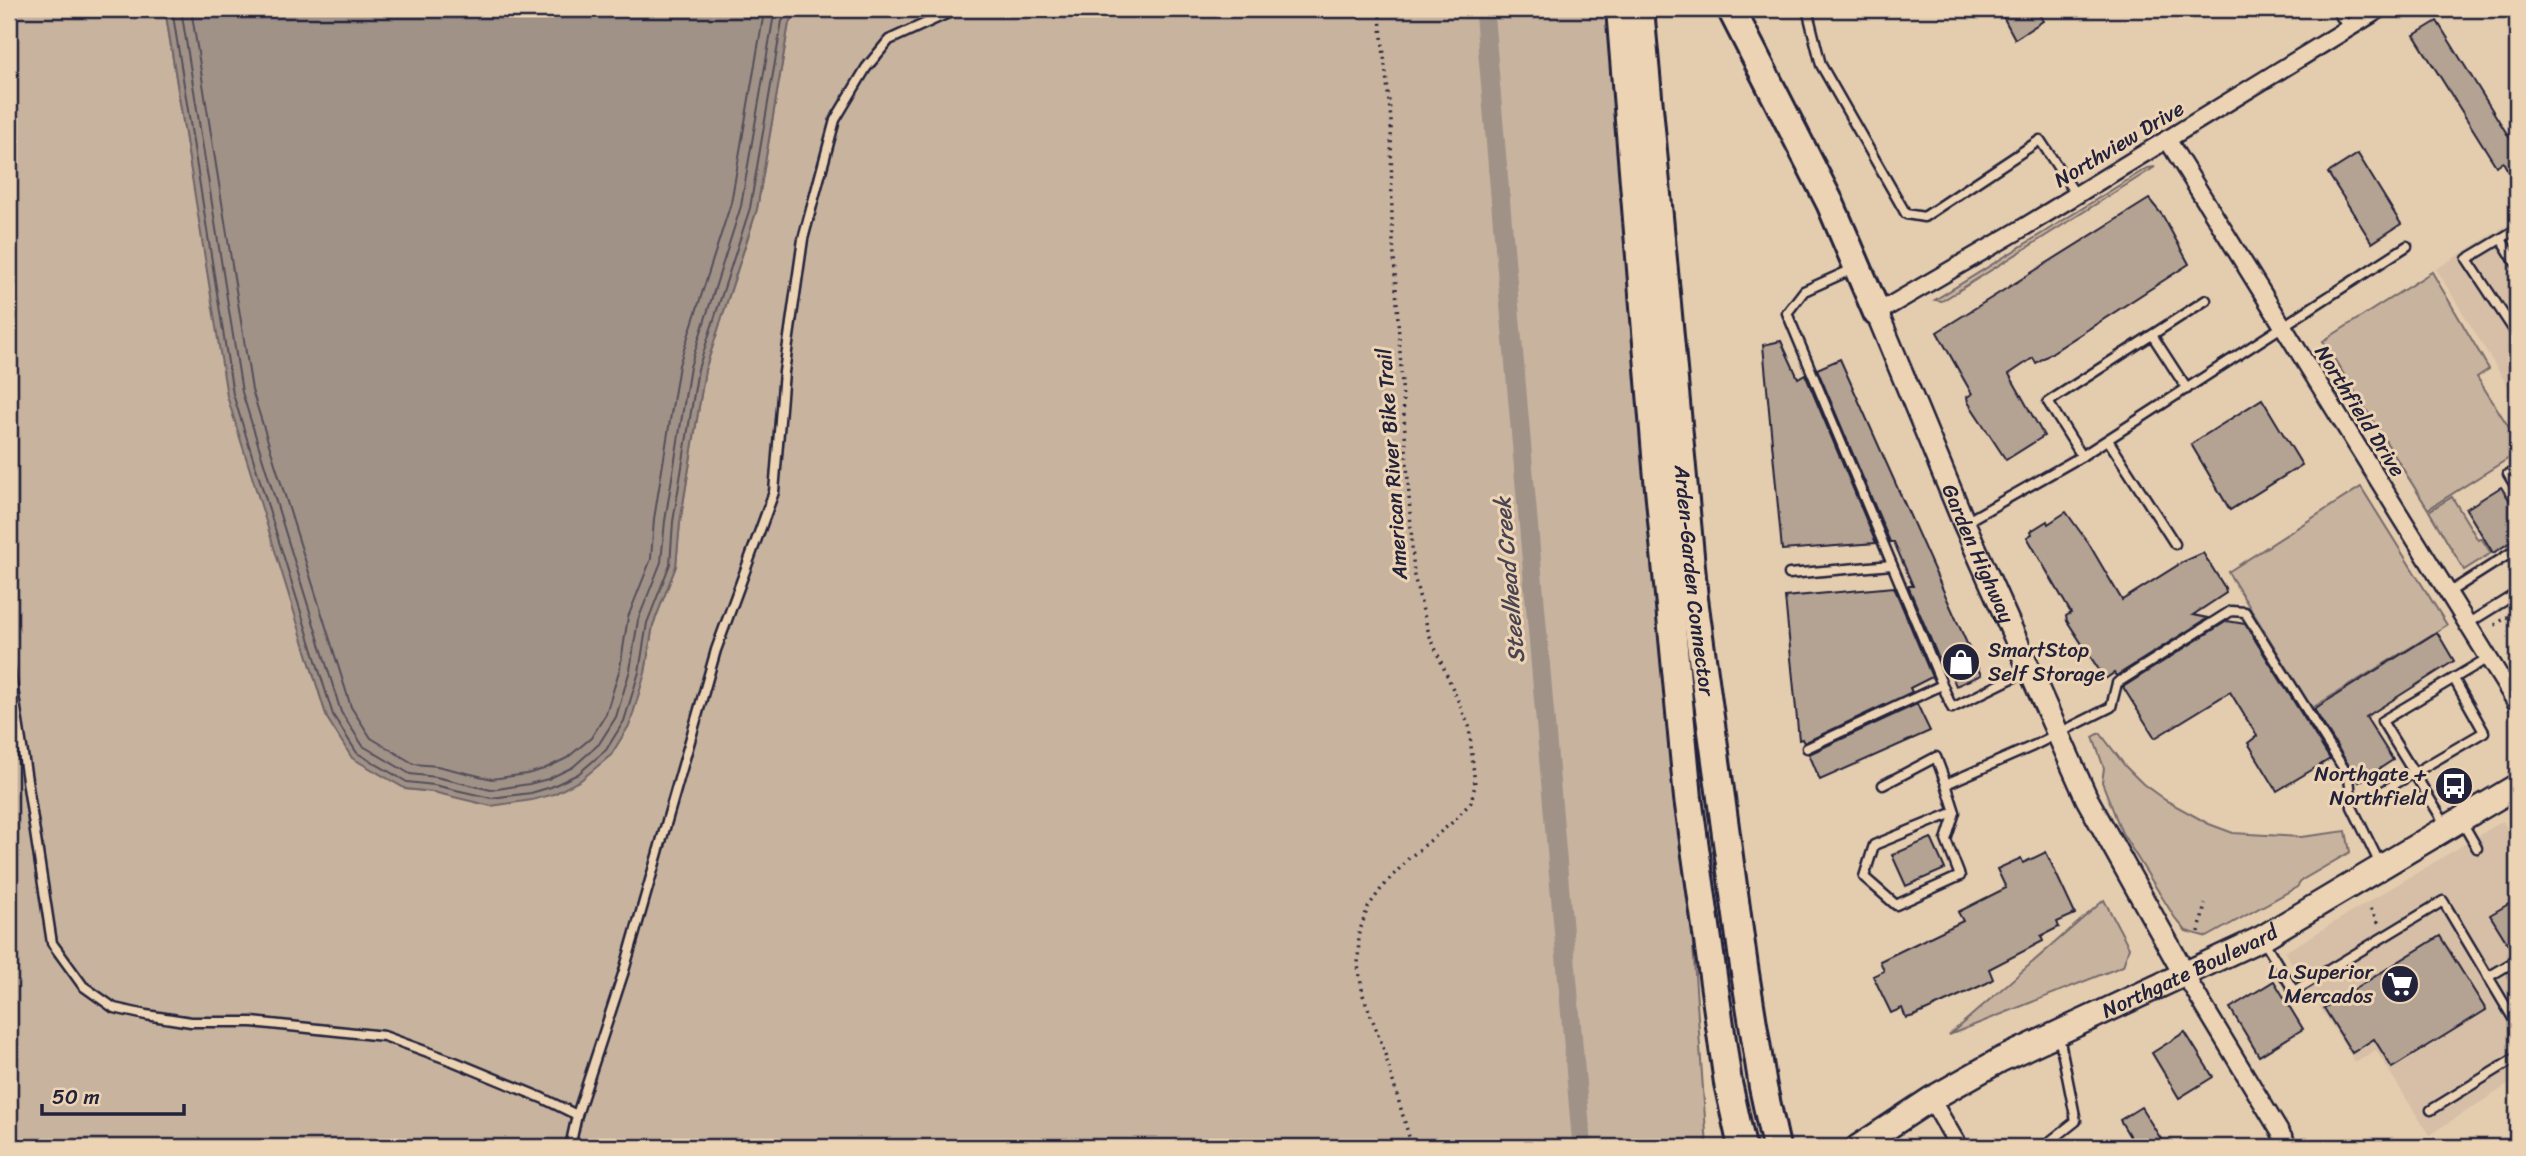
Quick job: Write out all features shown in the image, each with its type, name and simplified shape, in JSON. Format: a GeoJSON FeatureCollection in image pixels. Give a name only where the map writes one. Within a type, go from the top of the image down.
{"type":"FeatureCollection","features":[{"type":"Feature","properties":{"kind":"main road","name":"Arden-Garden Connector"},"geometry":{"type":"LineString","coordinates":[[1620,9],[1657,467],[1687,785],[1728,1083],[1742,1147]]}},
{"type":"Feature","properties":{"kind":"main road","name":"Arden-Garden Connector"},"geometry":{"type":"LineString","coordinates":[[1640,9],[1694,599],[1744,967],[1763,1087],[1776,1147]]}},
{"type":"Feature","properties":{"kind":"main road"},"geometry":{"type":"LineString","coordinates":[[1731,9],[1830,203],[1877,313]]}},
{"type":"Feature","properties":{"kind":"main road","name":"Northgate Boulevard"},"geometry":{"type":"LineString","coordinates":[[1858,1147],[1931,1099],[2000,1060],[2262,938],[2517,786]]}},
{"type":"Feature","properties":{"kind":"street","name":"Northview Drive"},"geometry":{"type":"LineString","coordinates":[[1877,313],[2380,9]]}},
{"type":"Feature","properties":{"kind":"street","name":"Northfield Drive"},"geometry":{"type":"LineString","coordinates":[[2167,139],[2517,704]]}},
{"type":"Feature","properties":{"kind":"street","name":"Garden Highway"},"geometry":{"type":"LineString","coordinates":[[1877,313],[1964,523],[2087,799],[2185,975]]}},
{"type":"Feature","properties":{"kind":"street"},"geometry":{"type":"LineString","coordinates":[[2185,975],[2289,1147]]}},
{"type":"Feature","properties":{"kind":"street"},"geometry":{"type":"LineString","coordinates":[[1931,1099],[1959,1147]]}},
{"type":"Feature","properties":{"kind":"lane"},"geometry":{"type":"LineString","coordinates":[[570,1147],[577,1115],[624,971],[716,650],[774,492],[784,372],[803,239],[835,120],[866,68],[889,40],[957,9]]}},
{"type":"Feature","properties":{"kind":"lane"},"geometry":{"type":"LineString","coordinates":[[1807,9],[1821,65],[1906,214],[1924,217],[2040,139],[2076,195]]}},
{"type":"Feature","properties":{"kind":"lane"},"geometry":{"type":"LineString","coordinates":[[2336,9],[2348,28]]}},
{"type":"Feature","properties":{"kind":"lane"},"geometry":{"type":"LineString","coordinates":[[2517,229],[2467,259],[2517,335]]}},
{"type":"Feature","properties":{"kind":"lane"},"geometry":{"type":"LineString","coordinates":[[2501,239],[2517,265]]}},
{"type":"Feature","properties":{"kind":"lane"},"geometry":{"type":"LineString","coordinates":[[1964,523],[2108,440],[2407,246]]}},
{"type":"Feature","properties":{"kind":"lane"},"geometry":{"type":"LineString","coordinates":[[1858,267],[1804,291],[1787,313],[1942,685],[1952,708],[2030,670]]}},
{"type":"Feature","properties":{"kind":"lane"},"geometry":{"type":"LineString","coordinates":[[2082,456],[2048,402],[2206,300]]}},
{"type":"Feature","properties":{"kind":"lane"},"geometry":{"type":"LineString","coordinates":[[2152,335],[2187,389]]}},
{"type":"Feature","properties":{"kind":"lane"},"geometry":{"type":"LineString","coordinates":[[2108,440],[2175,544]]}},
{"type":"Feature","properties":{"kind":"lane"},"geometry":{"type":"LineString","coordinates":[[2508,474],[2517,489]]}},
{"type":"Feature","properties":{"kind":"lane"},"geometry":{"type":"LineString","coordinates":[[2448,593],[2517,549]]}},
{"type":"Feature","properties":{"kind":"lane"},"geometry":{"type":"LineString","coordinates":[[1789,574],[1892,565]]}},
{"type":"Feature","properties":{"kind":"lane"},"geometry":{"type":"LineString","coordinates":[[2468,624],[2517,593]]}},
{"type":"Feature","properties":{"kind":"lane"},"geometry":{"type":"LineString","coordinates":[[1946,783],[2059,734],[2111,707],[2118,683],[2231,611],[2245,611],[2349,777],[2352,807],[2382,868]]}},
{"type":"Feature","properties":{"kind":"lane"},"geometry":{"type":"LineString","coordinates":[[2477,848],[2454,824],[2414,773],[2382,721],[2488,658]]}},
{"type":"Feature","properties":{"kind":"lane"},"geometry":{"type":"LineString","coordinates":[[9,663],[52,943],[83,986],[114,1007],[146,1016],[191,1021],[252,1022],[384,1036],[505,1082],[577,1115]]}},
{"type":"Feature","properties":{"kind":"lane"},"geometry":{"type":"LineString","coordinates":[[2378,794],[2484,732],[2454,679]]}},
{"type":"Feature","properties":{"kind":"lane"},"geometry":{"type":"LineString","coordinates":[[1807,748],[1942,685]]}},
{"type":"Feature","properties":{"kind":"lane"},"geometry":{"type":"LineString","coordinates":[[1883,785],[1936,757],[1955,812],[1946,840],[1960,876],[1896,905],[1864,877],[1874,845],[1955,812]]}},
{"type":"Feature","properties":{"kind":"lane"},"geometry":{"type":"LineString","coordinates":[[2262,938],[2294,991],[2443,901],[2517,1025]]}},
{"type":"Feature","properties":{"kind":"lane"},"geometry":{"type":"LineString","coordinates":[[2488,977],[2517,960]]}},
{"type":"Feature","properties":{"kind":"lane"},"geometry":{"type":"LineString","coordinates":[[2043,1147],[2076,1121],[2058,1033]]}},
{"type":"Feature","properties":{"kind":"lane"},"geometry":{"type":"LineString","coordinates":[[2431,1110],[2517,1057]]}},
{"type":"Feature","properties":{"kind":"path","name":"American River Bike Trail"},"geometry":{"type":"LineString","coordinates":[[1379,9],[1391,120],[1392,225],[1414,576],[1429,634],[1469,726],[1475,785],[1471,802],[1463,811],[1408,859],[1381,889],[1368,907],[1359,933],[1357,966],[1363,995],[1383,1047],[1412,1147]]}},
{"type":"Feature","properties":{"kind":"path"},"geometry":{"type":"LineString","coordinates":[[2495,625],[2507,617],[2517,633]]}},
{"type":"Feature","properties":{"kind":"path"},"geometry":{"type":"LineString","coordinates":[[2199,932],[2205,904]]}},
{"type":"Feature","properties":{"kind":"shaded area"},"geometry":{"type":"Polygon","coordinates":[[[9,9],[165,9],[190,165],[307,653],[327,718],[405,789],[433,792],[645,673],[653,625],[676,566],[680,523],[705,370],[757,209],[789,22],[801,9],[1628,9],[1707,1147],[9,1147],[9,9]]]}},
{"type":"Feature","properties":{"kind":"shaded area"},"geometry":{"type":"Polygon","coordinates":[[[2155,167],[1942,301],[1935,300],[2147,168],[2155,167]]]}},
{"type":"Feature","properties":{"kind":"shaded area"},"geometry":{"type":"Polygon","coordinates":[[[2517,219],[2517,401],[2436,269],[2517,219]]]}},
{"type":"Feature","properties":{"kind":"shaded area"},"geometry":{"type":"Polygon","coordinates":[[[2432,272],[2489,369],[2477,377],[2517,440],[2517,453],[2428,509],[2323,341],[2432,272]]]}},
{"type":"Feature","properties":{"kind":"shaded area"},"geometry":{"type":"Polygon","coordinates":[[[2361,487],[2447,625],[2312,708],[2228,572],[2361,487]]]}},
{"type":"Feature","properties":{"kind":"shaded area"},"geometry":{"type":"Polygon","coordinates":[[[2452,497],[2478,540],[2481,538],[2491,553],[2464,570],[2429,511],[2452,497]]]}},
{"type":"Feature","properties":{"kind":"shaded area"},"geometry":{"type":"Polygon","coordinates":[[[2100,733],[2143,784],[2165,800],[2209,824],[2233,833],[2301,837],[2346,831],[2350,852],[2302,880],[2297,887],[2207,937],[2186,931],[2175,918],[2122,833],[2102,782],[2104,768],[2093,737],[2100,733]]]}},
{"type":"Feature","properties":{"kind":"shaded area"},"geometry":{"type":"Polygon","coordinates":[[[2503,821],[2517,844],[2517,1079],[2429,1135],[2376,1050],[2355,1062],[2285,952],[2503,821]]]}},
{"type":"Feature","properties":{"kind":"shaded area"},"geometry":{"type":"Polygon","coordinates":[[[2104,900],[2129,947],[2123,966],[1949,1035],[2104,900]]]}},
{"type":"Feature","properties":{"kind":"water"},"geometry":{"type":"Polygon","coordinates":[[[165,9],[801,9],[789,23],[757,209],[705,370],[680,523],[676,566],[653,625],[645,673],[630,724],[611,755],[581,780],[554,794],[491,806],[433,792],[406,789],[352,758],[327,718],[227,396],[165,9]]]}},
{"type":"Feature","properties":{"kind":"building"},"geometry":{"type":"Polygon","coordinates":[[[1999,9],[2036,9],[2043,21],[2015,39],[1999,9]]]}},
{"type":"Feature","properties":{"kind":"building"},"geometry":{"type":"Polygon","coordinates":[[[2437,21],[2517,150],[2517,186],[2503,162],[2496,166],[2414,35],[2437,21]]]}},
{"type":"Feature","properties":{"kind":"building"},"geometry":{"type":"Polygon","coordinates":[[[2358,154],[2401,224],[2372,243],[2328,173],[2358,154]]]}},
{"type":"Feature","properties":{"kind":"building"},"geometry":{"type":"Polygon","coordinates":[[[2149,199],[2163,216],[2189,264],[2036,363],[2033,358],[2009,374],[2044,436],[2006,460],[1968,402],[1967,397],[1972,394],[1937,332],[2149,199]]]}},
{"type":"Feature","properties":{"kind":"building"},"geometry":{"type":"Polygon","coordinates":[[[1781,341],[1798,378],[1805,374],[1876,543],[1782,550],[1763,345],[1781,341]]]}},
{"type":"Feature","properties":{"kind":"building"},"geometry":{"type":"Polygon","coordinates":[[[1840,359],[1981,675],[1956,686],[1949,669],[1944,671],[1908,586],[1913,586],[1894,542],[1890,542],[1817,369],[1840,359]]]}},
{"type":"Feature","properties":{"kind":"building"},"geometry":{"type":"Polygon","coordinates":[[[2262,399],[2302,465],[2230,510],[2191,444],[2262,399]]]}},
{"type":"Feature","properties":{"kind":"building"},"geometry":{"type":"Polygon","coordinates":[[[2501,487],[2517,512],[2517,538],[2493,553],[2466,509],[2501,487]]]}},
{"type":"Feature","properties":{"kind":"building"},"geometry":{"type":"Polygon","coordinates":[[[2066,512],[2089,544],[2122,600],[2183,562],[2203,553],[2226,593],[2193,615],[2208,618],[2116,676],[2114,673],[2105,679],[2067,621],[2066,616],[2071,613],[2027,537],[2032,534],[2031,531],[2066,512]]]}},
{"type":"Feature","properties":{"kind":"building"},"geometry":{"type":"Polygon","coordinates":[[[1894,587],[1932,677],[1910,688],[1912,692],[1804,743],[1802,739],[1799,740],[1785,597],[1894,587]]]}},
{"type":"Feature","properties":{"kind":"building"},"geometry":{"type":"Polygon","coordinates":[[[2227,621],[2245,624],[2330,759],[2277,791],[2248,743],[2257,736],[2230,692],[2155,738],[2123,687],[2227,621]]]}},
{"type":"Feature","properties":{"kind":"building"},"geometry":{"type":"Polygon","coordinates":[[[2437,632],[2454,661],[2366,717],[2393,760],[2359,782],[2314,709],[2437,632]]]}},
{"type":"Feature","properties":{"kind":"building"},"geometry":{"type":"Polygon","coordinates":[[[1917,704],[1930,731],[1820,780],[1809,754],[1917,704]]]}},
{"type":"Feature","properties":{"kind":"building"},"geometry":{"type":"Polygon","coordinates":[[[1931,838],[1945,869],[1906,886],[1892,855],[1931,838]]]}},
{"type":"Feature","properties":{"kind":"building"},"geometry":{"type":"Polygon","coordinates":[[[2046,852],[2075,914],[2057,922],[2059,927],[2041,936],[2043,941],[1989,969],[1993,979],[1987,983],[1914,1016],[1906,1018],[1902,1008],[1891,1013],[1873,976],[1884,971],[1880,961],[1963,921],[1958,912],[2006,888],[1997,869],[2021,858],[2023,863],[2046,852]]]}},
{"type":"Feature","properties":{"kind":"building"},"geometry":{"type":"Polygon","coordinates":[[[2517,899],[2517,954],[2514,954],[2490,915],[2517,899]]]}},
{"type":"Feature","properties":{"kind":"building"},"geometry":{"type":"Polygon","coordinates":[[[2440,936],[2486,1010],[2392,1068],[2374,1039],[2352,1053],[2324,1008],[2440,936]]]}},
{"type":"Feature","properties":{"kind":"building"},"geometry":{"type":"Polygon","coordinates":[[[2274,981],[2303,1029],[2259,1056],[2230,1008],[2274,981]]]}},
{"type":"Feature","properties":{"kind":"building"},"geometry":{"type":"Polygon","coordinates":[[[2185,1032],[2213,1077],[2179,1098],[2152,1053],[2185,1032]]]}},
{"type":"Feature","properties":{"kind":"building"},"geometry":{"type":"Polygon","coordinates":[[[2141,1107],[2166,1147],[2136,1147],[2120,1120],[2141,1107]]]}},
{"type":"Feature","properties":{"kind":"waterway","name":"Steelhead Creek"},"geometry":{"type":"LineString","coordinates":[[1484,9],[1582,1147]]}},
{"type":"Feature","properties":{"kind":"place","name":"SmartStop Self Storage"},"geometry":{"type":"Point","coordinates":[1961,662]}},
{"type":"Feature","properties":{"kind":"place","name":"Northgate + Northfield"},"geometry":{"type":"Point","coordinates":[2454,786]}},
{"type":"Feature","properties":{"kind":"place","name":"La Superior Mercados"},"geometry":{"type":"Point","coordinates":[2400,984]}}]}
